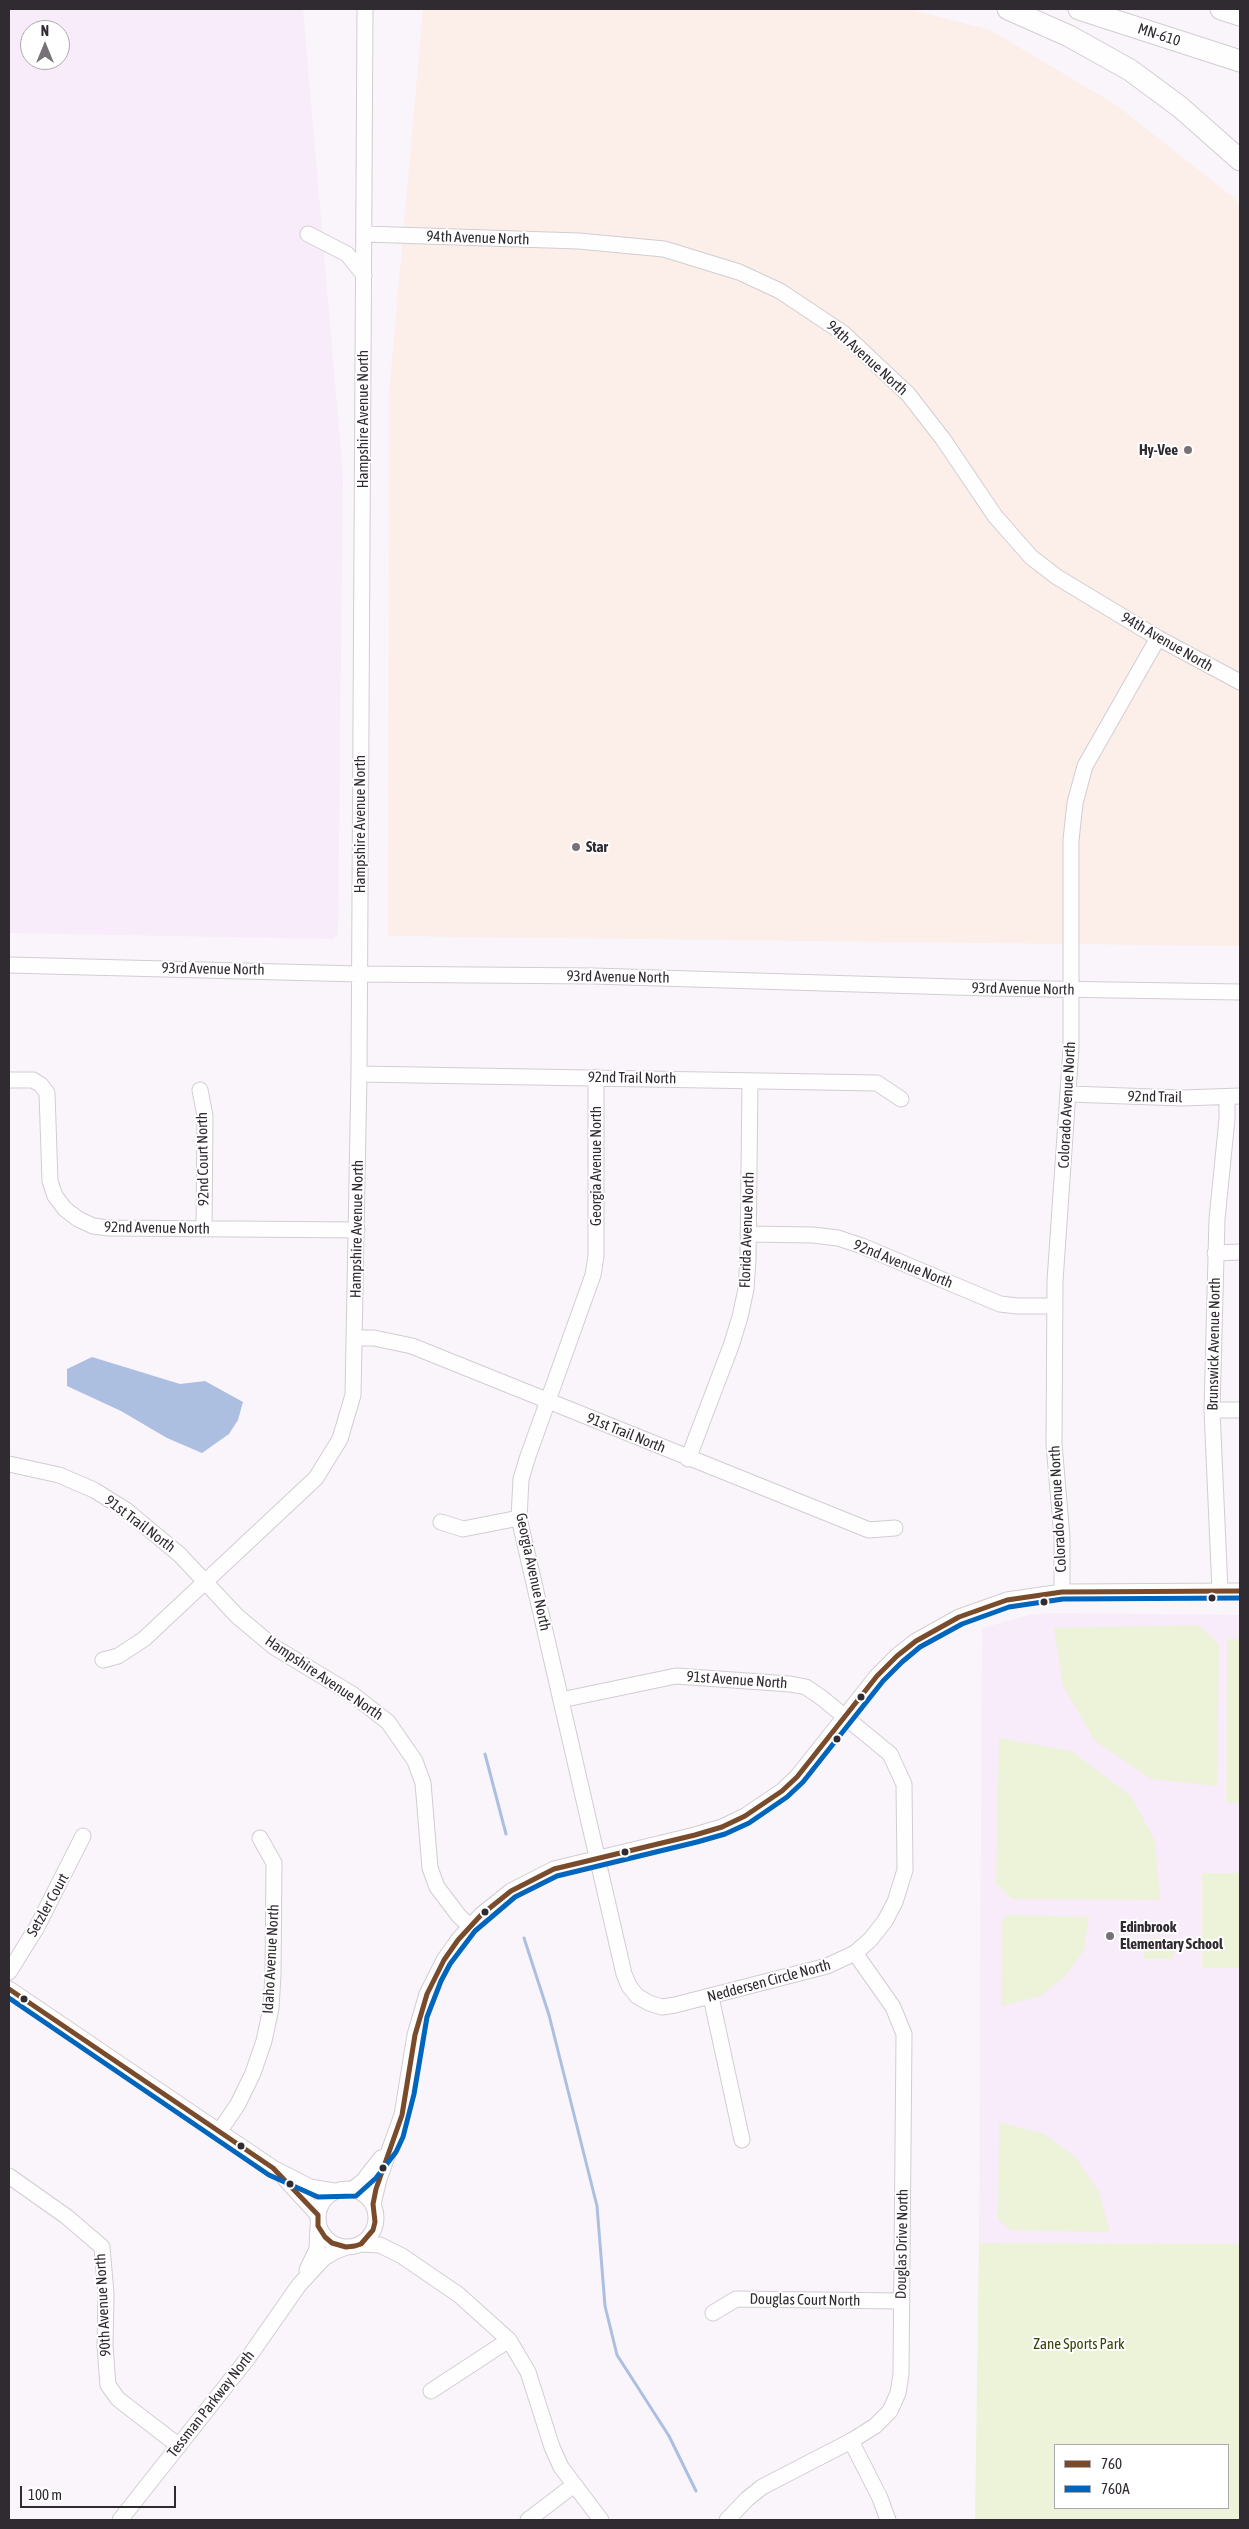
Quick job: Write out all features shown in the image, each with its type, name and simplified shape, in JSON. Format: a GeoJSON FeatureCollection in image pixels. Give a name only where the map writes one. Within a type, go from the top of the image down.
{"type":"FeatureCollection","features":[{"type":"Feature","properties":{"kind":"highway"},"geometry":{"type":"LineString","coordinates":[[1008,9],[1069,36],[1130,70],[1180,106],[1240,160]]}},
{"type":"Feature","properties":{"kind":"highway","name":"MN-610"},"geometry":{"type":"LineString","coordinates":[[1079,9],[1240,61]]}},
{"type":"Feature","properties":{"kind":"highway"},"geometry":{"type":"LineString","coordinates":[[1221,9],[1240,15]]}},
{"type":"Feature","properties":{"kind":"street","name":"Hampshire Avenue North"},"geometry":{"type":"LineString","coordinates":[[103,1660],[118,1656],[144,1639],[316,1478],[340,1439],[353,1396],[359,1074],[365,9]]}},
{"type":"Feature","properties":{"kind":"street"},"geometry":{"type":"LineString","coordinates":[[308,234],[334,245],[347,254],[364,275]]}},
{"type":"Feature","properties":{"kind":"street","name":"94th Avenue North"},"geometry":{"type":"LineString","coordinates":[[364,234],[578,241],[664,249],[739,272],[780,292],[843,333],[908,394],[995,516],[1031,557],[1057,577],[1158,638],[1240,682]]}},
{"type":"Feature","properties":{"kind":"street","name":"Colorado Avenue North"},"geometry":{"type":"LineString","coordinates":[[1062,1592],[1062,1537],[1054,1444],[1055,1306],[1056,1257],[1069,1094],[1071,840],[1075,803],[1085,766],[1158,638]]}},
{"type":"Feature","properties":{"kind":"street","name":"93rd Avenue North"},"geometry":{"type":"LineString","coordinates":[[9,965],[359,974],[593,976],[1071,990],[1236,991]]}},
{"type":"Feature","properties":{"kind":"street","name":"92nd Trail North"},"geometry":{"type":"LineString","coordinates":[[359,1074],[877,1083],[901,1099]]}},
{"type":"Feature","properties":{"kind":"street","name":"Georgia Avenue North"},"geometry":{"type":"LineString","coordinates":[[596,1077],[596,1256],[593,1275],[521,1479],[519,1518],[629,1986],[649,2004],[662,2007],[675,2005]]}},
{"type":"Feature","properties":{"kind":"street","name":"92nd Avenue North"},"geometry":{"type":"LineString","coordinates":[[9,1080],[32,1080],[41,1085],[47,1093],[50,1181],[55,1196],[66,1210],[78,1219],[93,1226],[109,1228],[357,1230]]}},
{"type":"Feature","properties":{"kind":"street","name":"Florida Avenue North"},"geometry":{"type":"LineString","coordinates":[[688,1459],[740,1317],[746,1281],[750,1081]]}},
{"type":"Feature","properties":{"kind":"street","name":"92nd Court North"},"geometry":{"type":"LineString","coordinates":[[200,1090],[205,1116],[204,1229]]}},
{"type":"Feature","properties":{"kind":"street","name":"92nd Trail"},"geometry":{"type":"LineString","coordinates":[[1069,1094],[1164,1098],[1234,1096]]}},
{"type":"Feature","properties":{"kind":"street","name":"Brunswick Avenue North"},"geometry":{"type":"LineString","coordinates":[[1220,1591],[1212,1410],[1215,1253],[1234,1096]]}},
{"type":"Feature","properties":{"kind":"street","name":"92nd Avenue North"},"geometry":{"type":"LineString","coordinates":[[748,1234],[813,1235],[838,1238],[862,1246],[1000,1304],[1055,1306]]}},
{"type":"Feature","properties":{"kind":"street"},"geometry":{"type":"LineString","coordinates":[[1215,1253],[1240,1252]]}},
{"type":"Feature","properties":{"kind":"street","name":"91st Trail North"},"geometry":{"type":"LineString","coordinates":[[355,1338],[374,1338],[412,1346],[688,1459],[869,1530],[895,1528]]}},
{"type":"Feature","properties":{"kind":"street"},"geometry":{"type":"LineString","coordinates":[[1212,1410],[1240,1410]]}},
{"type":"Feature","properties":{"kind":"street","name":"91st Trail North"},"geometry":{"type":"LineString","coordinates":[[9,1464],[59,1475],[94,1490],[126,1510],[155,1532],[204,1581]]}},
{"type":"Feature","properties":{"kind":"street"},"geometry":{"type":"LineString","coordinates":[[440,1522],[463,1529],[519,1518]]}},
{"type":"Feature","properties":{"kind":"street","name":"Hampshire Avenue North"},"geometry":{"type":"LineString","coordinates":[[204,1581],[237,1616],[274,1647],[358,1698],[388,1722],[414,1761],[423,1783],[430,1868],[437,1887],[459,1916],[470,1926]]}},
{"type":"Feature","properties":{"kind":"street"},"geometry":{"type":"LineString","coordinates":[[402,2256],[386,2239],[376,2222],[373,2204],[378,2179],[402,2115],[415,2035],[427,1994],[444,1960],[470,1926],[496,1902],[531,1879],[554,1869],[695,1835],[745,1816],[776,1795],[797,1777],[877,1676],[897,1656],[939,1627],[981,1608],[1007,1600],[1062,1592],[1240,1592]]}},
{"type":"Feature","properties":{"kind":"street","name":"91st Avenue North"},"geometry":{"type":"LineString","coordinates":[[561,1700],[655,1679],[698,1676],[806,1687],[846,1716]]}},
{"type":"Feature","properties":{"kind":"street","name":"Neddersen Circle North"},"geometry":{"type":"LineString","coordinates":[[675,2005],[811,1972],[855,1953],[870,1940],[885,1921],[901,1886],[906,1853],[906,1800],[904,1784],[890,1754],[846,1716]]}},
{"type":"Feature","properties":{"kind":"street","name":"Setzler Court"},"geometry":{"type":"LineString","coordinates":[[9,1972],[37,1927],[83,1836]]}},
{"type":"Feature","properties":{"kind":"street","name":"Idaho Avenue North"},"geometry":{"type":"LineString","coordinates":[[219,2132],[238,2104],[253,2073],[264,2041],[271,2008],[274,1864],[260,1838]]}},
{"type":"Feature","properties":{"kind":"street","name":"Douglas Drive North"},"geometry":{"type":"LineString","coordinates":[[727,2520],[747,2499],[762,2487],[851,2441],[875,2426],[884,2417],[898,2394],[901,2374],[904,2034],[893,2007],[855,1953]]}},
{"type":"Feature","properties":{"kind":"street"},"geometry":{"type":"LineString","coordinates":[[9,1989],[273,2168],[310,2187],[334,2191],[353,2189],[365,2195],[373,2204]]}},
{"type":"Feature","properties":{"kind":"street"},"geometry":{"type":"LineString","coordinates":[[711,1997],[742,2140]]}},
{"type":"Feature","properties":{"kind":"street"},"geometry":{"type":"LineString","coordinates":[[353,2189],[363,2181],[390,2148]]}},
{"type":"Feature","properties":{"kind":"street"},"geometry":{"type":"LineString","coordinates":[[273,2168],[299,2193],[318,2221],[325,2237],[332,2244],[354,2246],[380,2245],[402,2256],[459,2295],[509,2340],[528,2372],[552,2447],[561,2467],[601,2520]]}},
{"type":"Feature","properties":{"kind":"street","name":"90th Avenue North"},"geometry":{"type":"LineString","coordinates":[[9,2176],[68,2216],[102,2247],[106,2294],[105,2346],[108,2385],[118,2399],[179,2446]]}},
{"type":"Feature","properties":{"kind":"street"},"geometry":{"type":"LineString","coordinates":[[318,2221],[320,2205],[334,2191]]}},
{"type":"Feature","properties":{"kind":"street","name":"Tessman Parkway North"},"geometry":{"type":"LineString","coordinates":[[299,2285],[317,2249],[318,2221]]}},
{"type":"Feature","properties":{"kind":"street"},"geometry":{"type":"LineString","coordinates":[[354,2246],[373,2230],[376,2222]]}},
{"type":"Feature","properties":{"kind":"street","name":"Tessman Parkway North"},"geometry":{"type":"LineString","coordinates":[[120,2520],[248,2358],[299,2285],[324,2258],[334,2252],[354,2246]]}},
{"type":"Feature","properties":{"kind":"street","name":"Douglas Court North"},"geometry":{"type":"LineString","coordinates":[[713,2313],[736,2299],[902,2301]]}},
{"type":"Feature","properties":{"kind":"street"},"geometry":{"type":"LineString","coordinates":[[431,2391],[509,2340]]}},
{"type":"Feature","properties":{"kind":"street"},"geometry":{"type":"LineString","coordinates":[[851,2441],[888,2520]]}},
{"type":"Feature","properties":{"kind":"street"},"geometry":{"type":"LineString","coordinates":[[528,2520],[574,2485]]}},
{"type":"Feature","properties":{"kind":"shaded area"},"geometry":{"type":"Polygon","coordinates":[[[9,9],[303,9],[343,475],[338,934],[332,939],[9,933],[9,9]]]}},
{"type":"Feature","properties":{"kind":"shaded area"},"geometry":{"type":"Polygon","coordinates":[[[423,9],[908,9],[990,30],[1116,105],[1234,198],[1240,205],[1240,946],[388,936],[389,394],[423,9]]]}},
{"type":"Feature","properties":{"kind":"shaded area","name":"Edinbrook Elementary School"},"geometry":{"type":"Polygon","coordinates":[[[1053,1613],[1240,1615],[1240,2244],[979,2243],[982,1628],[1029,1615],[1053,1613]]]}},
{"type":"Feature","properties":{"kind":"green space"},"geometry":{"type":"Polygon","coordinates":[[[1198,1625],[1219,1644],[1217,1786],[1151,1779],[1095,1741],[1063,1686],[1054,1628],[1198,1625]]]}},
{"type":"Feature","properties":{"kind":"green space"},"geometry":{"type":"Polygon","coordinates":[[[1227,1639],[1240,1639],[1240,1803],[1226,1803],[1227,1639]]]}},
{"type":"Feature","properties":{"kind":"green space"},"geometry":{"type":"Polygon","coordinates":[[[999,1738],[1071,1751],[1131,1796],[1155,1841],[1160,1900],[1012,1899],[996,1883],[999,1738]]]}},
{"type":"Feature","properties":{"kind":"green space"},"geometry":{"type":"Polygon","coordinates":[[[1202,1873],[1240,1873],[1240,1968],[1202,1968],[1202,1873]]]}},
{"type":"Feature","properties":{"kind":"green space"},"geometry":{"type":"Polygon","coordinates":[[[1009,1915],[1089,1917],[1084,1950],[1065,1976],[1040,1996],[1001,2006],[1002,1920],[1009,1915]]]}},
{"type":"Feature","properties":{"kind":"green space"},"geometry":{"type":"Polygon","coordinates":[[[1145,1938],[1174,1938],[1174,1959],[1144,1959],[1145,1938]]]}},
{"type":"Feature","properties":{"kind":"green space"},"geometry":{"type":"Polygon","coordinates":[[[999,2122],[1044,2134],[1075,2157],[1099,2192],[1110,2232],[1011,2230],[998,2219],[999,2122]]]}},
{"type":"Feature","properties":{"kind":"green space","name":"Zane Sports Park"},"geometry":{"type":"Polygon","coordinates":[[[979,2243],[1240,2244],[1240,2520],[975,2520],[979,2243]]]}},
{"type":"Feature","properties":{"kind":"water"},"geometry":{"type":"Polygon","coordinates":[[[92,1357],[180,1384],[205,1381],[243,1402],[238,1420],[229,1434],[202,1453],[167,1438],[121,1411],[67,1386],[67,1369],[92,1357]]]}},
{"type":"Feature","properties":{"kind":"waterway"},"geometry":{"type":"LineString","coordinates":[[485,1754],[506,1834]]}},
{"type":"Feature","properties":{"kind":"waterway"},"geometry":{"type":"LineString","coordinates":[[524,1938],[549,2015],[597,2206],[605,2306],[617,2355],[669,2436],[696,2491]]}},
{"type":"Feature","properties":{"kind":"transit line","name":"760"},"geometry":{"type":"LineString","coordinates":[[9,1989],[273,2168],[318,2215],[318,2226],[325,2237],[332,2243],[346,2247],[355,2246],[361,2244],[373,2230],[375,2222],[373,2204],[376,2189],[402,2115],[415,2035],[427,1994],[444,1960],[458,1940],[481,1915],[511,1891],[554,1869],[695,1835],[722,1827],[745,1816],[782,1791],[797,1777],[877,1676],[897,1656],[916,1641],[959,1617],[1007,1600],[1062,1592],[1240,1591]]}},
{"type":"Feature","properties":{"kind":"transit line","name":"760A"},"geometry":{"type":"LineString","coordinates":[[9,1998],[269,2175],[318,2197],[356,2196],[376,2178],[396,2152],[403,2137],[414,2094],[427,2017],[450,1964],[475,1931],[515,1897],[557,1876],[697,1842],[725,1834],[749,1823],[787,1797],[803,1782],[883,1681],[902,1662],[920,1647],[962,1624],[1009,1607],[1063,1599],[1240,1598]]}},
{"type":"Feature","properties":{"kind":"place","name":"Hy-Vee"},"geometry":{"type":"Point","coordinates":[1188,450]}},
{"type":"Feature","properties":{"kind":"place","name":"Star"},"geometry":{"type":"Point","coordinates":[576,847]}},
{"type":"Feature","properties":{"kind":"place","name":"Edinbrook Elementary School"},"geometry":{"type":"Point","coordinates":[1110,1936]}}]}
